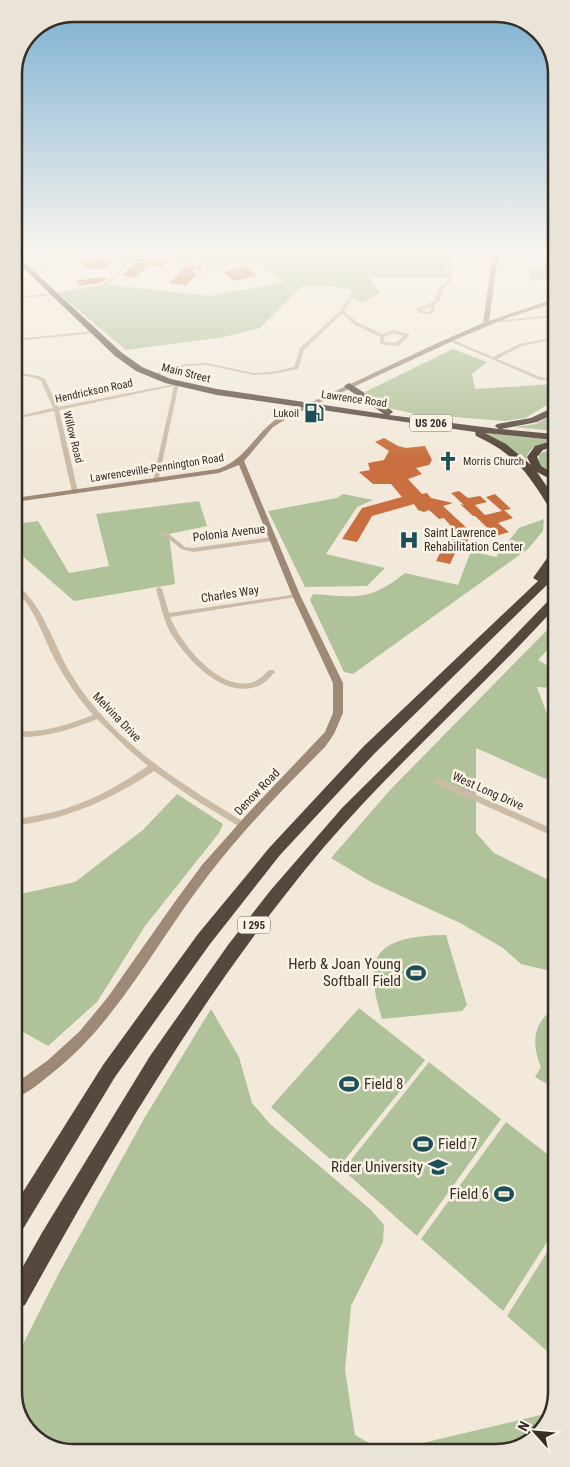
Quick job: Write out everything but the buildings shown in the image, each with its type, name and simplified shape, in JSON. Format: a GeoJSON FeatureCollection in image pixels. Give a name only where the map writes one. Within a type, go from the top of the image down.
{"type":"FeatureCollection","features":[{"type":"Feature","properties":{"kind":"highway","name":"Main Street"},"geometry":{"type":"LineString","coordinates":[[81,319],[131,364],[152,375],[176,384],[308,405]]}},
{"type":"Feature","properties":{"kind":"highway"},"geometry":{"type":"LineString","coordinates":[[363,380],[359,387],[371,404],[396,414]]}},
{"type":"Feature","properties":{"kind":"highway"},"geometry":{"type":"LineString","coordinates":[[349,386],[361,392]]}},
{"type":"Feature","properties":{"kind":"highway","name":"Lawrence Road"},"geometry":{"type":"LineString","coordinates":[[308,405],[396,414],[456,425],[548,433]]}},
{"type":"Feature","properties":{"kind":"highway","name":"Lawrence Road"},"geometry":{"type":"LineString","coordinates":[[308,405],[548,436]]}},
{"type":"Feature","properties":{"kind":"highway"},"geometry":{"type":"LineString","coordinates":[[456,425],[488,426],[517,424],[534,420],[548,413]]}},
{"type":"Feature","properties":{"kind":"highway"},"geometry":{"type":"LineString","coordinates":[[456,425],[485,436],[510,450],[522,460],[548,498]]}},
{"type":"Feature","properties":{"kind":"highway"},"geometry":{"type":"LineString","coordinates":[[548,445],[539,448],[532,457],[537,468],[548,474]]}},
{"type":"Feature","properties":{"kind":"highway"},"geometry":{"type":"LineString","coordinates":[[497,628],[548,567]]}},
{"type":"Feature","properties":{"kind":"highway","name":"I 295"},"geometry":{"type":"LineString","coordinates":[[22,1212],[109,1071],[204,939],[275,850],[369,750],[548,578]]}},
{"type":"Feature","properties":{"kind":"highway","name":"I 295"},"geometry":{"type":"LineString","coordinates":[[22,1288],[84,1180],[144,1084],[204,994],[261,915],[357,800],[396,759],[499,661],[548,608]]}},
{"type":"Feature","properties":{"kind":"street"},"geometry":{"type":"LineString","coordinates":[[152,375],[174,367],[207,364],[254,374],[272,373],[296,368],[302,349],[334,319]]}},
{"type":"Feature","properties":{"kind":"street"},"geometry":{"type":"LineString","coordinates":[[351,319],[382,336]]}},
{"type":"Feature","properties":{"kind":"street"},"geometry":{"type":"LineString","coordinates":[[488,319],[488,323],[521,319]]}},
{"type":"Feature","properties":{"kind":"street","name":"Lawrenceville-Pennington Road"},"geometry":{"type":"LineString","coordinates":[[23,499],[219,472],[231,468],[241,462],[256,439],[268,427],[308,405],[448,340],[499,319]]}},
{"type":"Feature","properties":{"kind":"street"},"geometry":{"type":"LineString","coordinates":[[393,331],[407,335],[396,345],[382,343],[382,336],[393,331]]}},
{"type":"Feature","properties":{"kind":"street"},"geometry":{"type":"LineString","coordinates":[[23,339],[94,332]]}},
{"type":"Feature","properties":{"kind":"street"},"geometry":{"type":"LineString","coordinates":[[493,359],[521,345],[548,339]]}},
{"type":"Feature","properties":{"kind":"street"},"geometry":{"type":"LineString","coordinates":[[448,340],[542,379],[548,378]]}},
{"type":"Feature","properties":{"kind":"street","name":"Willow Road"},"geometry":{"type":"LineString","coordinates":[[23,374],[35,376],[43,380],[56,409],[75,492]]}},
{"type":"Feature","properties":{"kind":"street"},"geometry":{"type":"LineString","coordinates":[[156,481],[176,384]]}},
{"type":"Feature","properties":{"kind":"street","name":"Hendrickson Road"},"geometry":{"type":"LineString","coordinates":[[23,416],[176,384]]}},
{"type":"Feature","properties":{"kind":"street","name":"Denow Road"},"geometry":{"type":"LineString","coordinates":[[22,1087],[49,1068],[84,1035],[108,1006],[191,887],[244,825],[321,744],[329,734],[338,713],[339,694],[335,676],[296,595],[241,462]]}},
{"type":"Feature","properties":{"kind":"street","name":"Polonia Avenue"},"geometry":{"type":"LineString","coordinates":[[164,532],[183,548],[193,550],[272,539]]}},
{"type":"Feature","properties":{"kind":"street"},"geometry":{"type":"LineString","coordinates":[[159,589],[174,630],[189,652],[221,680],[234,685],[256,684],[271,672]]}},
{"type":"Feature","properties":{"kind":"street","name":"Melvina Drive"},"geometry":{"type":"LineString","coordinates":[[23,595],[31,603],[65,671],[98,716],[127,745],[153,767],[189,792],[244,825]]}},
{"type":"Feature","properties":{"kind":"street","name":"Charles Way"},"geometry":{"type":"LineString","coordinates":[[167,615],[296,595]]}},
{"type":"Feature","properties":{"kind":"street"},"geometry":{"type":"LineString","coordinates":[[22,734],[48,733],[98,716]]}},
{"type":"Feature","properties":{"kind":"street"},"geometry":{"type":"LineString","coordinates":[[22,821],[53,816],[89,804],[121,788],[153,767]]}},
{"type":"Feature","properties":{"kind":"street","name":"West Long Drive"},"geometry":{"type":"LineString","coordinates":[[438,781],[548,831]]}},
{"type":"Feature","properties":{"kind":"green space"},"geometry":{"type":"Polygon","coordinates":[[[89,319],[269,319],[260,328],[224,337],[126,350],[89,319]]]}},
{"type":"Feature","properties":{"kind":"green space"},"geometry":{"type":"Polygon","coordinates":[[[453,349],[487,362],[472,374],[475,389],[548,384],[548,405],[525,418],[505,421],[416,414],[384,407],[365,392],[453,349]]]}},
{"type":"Feature","properties":{"kind":"green space"},"geometry":{"type":"Polygon","coordinates":[[[548,417],[548,430],[514,427],[536,424],[548,417]]]}},
{"type":"Feature","properties":{"kind":"green space"},"geometry":{"type":"Polygon","coordinates":[[[485,433],[548,439],[548,442],[535,446],[529,452],[526,462],[505,444],[485,433]]]}},
{"type":"Feature","properties":{"kind":"green space"},"geometry":{"type":"Polygon","coordinates":[[[548,450],[548,474],[538,466],[539,454],[548,450]]]}},
{"type":"Feature","properties":{"kind":"green space"},"geometry":{"type":"Polygon","coordinates":[[[343,494],[373,500],[357,507],[326,554],[385,568],[367,586],[305,587],[268,511],[337,498],[343,494]]]}},
{"type":"Feature","properties":{"kind":"green space"},"geometry":{"type":"Polygon","coordinates":[[[199,501],[207,526],[169,534],[175,584],[74,601],[23,556],[23,523],[38,521],[69,573],[109,566],[96,514],[199,501]]]}},
{"type":"Feature","properties":{"kind":"green space"},"geometry":{"type":"Polygon","coordinates":[[[544,519],[543,531],[528,549],[353,674],[344,672],[310,600],[313,594],[362,596],[381,589],[405,573],[458,585],[471,551],[496,557],[519,528],[544,519]]]}},
{"type":"Feature","properties":{"kind":"green space"},"geometry":{"type":"Polygon","coordinates":[[[548,629],[548,649],[538,660],[548,666],[548,688],[537,687],[548,717],[548,780],[476,748],[476,833],[494,853],[548,880],[548,970],[521,964],[503,948],[462,924],[371,882],[331,858],[391,789],[548,629]]]}},
{"type":"Feature","properties":{"kind":"green space"},"geometry":{"type":"Polygon","coordinates":[[[177,794],[223,824],[219,833],[145,926],[97,1002],[48,1046],[22,1032],[22,894],[75,882],[143,830],[177,794]]]}},
{"type":"Feature","properties":{"kind":"green space","name":"Herb & Joan Young Softball Field"},"geometry":{"type":"Polygon","coordinates":[[[446,935],[467,1005],[462,1011],[382,1019],[375,990],[374,975],[374,968],[380,953],[396,942],[406,939],[446,935]]]}},
{"type":"Feature","properties":{"kind":"green space","name":"Field 8"},"geometry":{"type":"Polygon","coordinates":[[[359,1008],[425,1060],[339,1167],[271,1107],[359,1008]]]}},
{"type":"Feature","properties":{"kind":"green space"},"geometry":{"type":"Polygon","coordinates":[[[211,1009],[239,1057],[252,1103],[270,1124],[370,1209],[384,1225],[383,1242],[351,1306],[345,1370],[355,1435],[371,1444],[72,1444],[55,1441],[43,1434],[33,1424],[25,1409],[22,1392],[22,1346],[58,1275],[145,1117],[211,1009]]]}},
{"type":"Feature","properties":{"kind":"green space"},"geometry":{"type":"Polygon","coordinates":[[[548,1014],[548,1084],[535,1077],[541,1067],[535,1042],[538,1027],[548,1014]]]}},
{"type":"Feature","properties":{"kind":"green space","name":"Field 7"},"geometry":{"type":"Polygon","coordinates":[[[429,1062],[501,1119],[417,1236],[343,1170],[429,1062]]]}},
{"type":"Feature","properties":{"kind":"green space","name":"Field 6"},"geometry":{"type":"Polygon","coordinates":[[[506,1122],[548,1155],[548,1241],[503,1311],[421,1239],[506,1122]]]}},
{"type":"Feature","properties":{"kind":"green space"},"geometry":{"type":"Polygon","coordinates":[[[548,1251],[548,1352],[507,1316],[548,1251]]]}},
{"type":"Feature","properties":{"kind":"green space"},"geometry":{"type":"Polygon","coordinates":[[[542,1415],[537,1424],[530,1431],[512,1442],[495,1444],[418,1444],[542,1415]]]}},
{"type":"Feature","properties":{"kind":"place","name":"Lukoil"},"geometry":{"type":"Point","coordinates":[314,413]}},
{"type":"Feature","properties":{"kind":"place","name":"Morris Church"},"geometry":{"type":"Point","coordinates":[448,461]}},
{"type":"Feature","properties":{"kind":"place","name":"Saint Lawrence Rehabilitation Center"},"geometry":{"type":"Point","coordinates":[409,540]}},
{"type":"Feature","properties":{"kind":"place","name":"Herb & Joan Young Softball Field"},"geometry":{"type":"Point","coordinates":[416,973]}},
{"type":"Feature","properties":{"kind":"place","name":"Field 8"},"geometry":{"type":"Point","coordinates":[349,1084]}},
{"type":"Feature","properties":{"kind":"place","name":"Field 7"},"geometry":{"type":"Point","coordinates":[423,1144]}},
{"type":"Feature","properties":{"kind":"place","name":"Rider University"},"geometry":{"type":"Point","coordinates":[438,1167]}},
{"type":"Feature","properties":{"kind":"place","name":"Field 6"},"geometry":{"type":"Point","coordinates":[504,1194]}}]}
